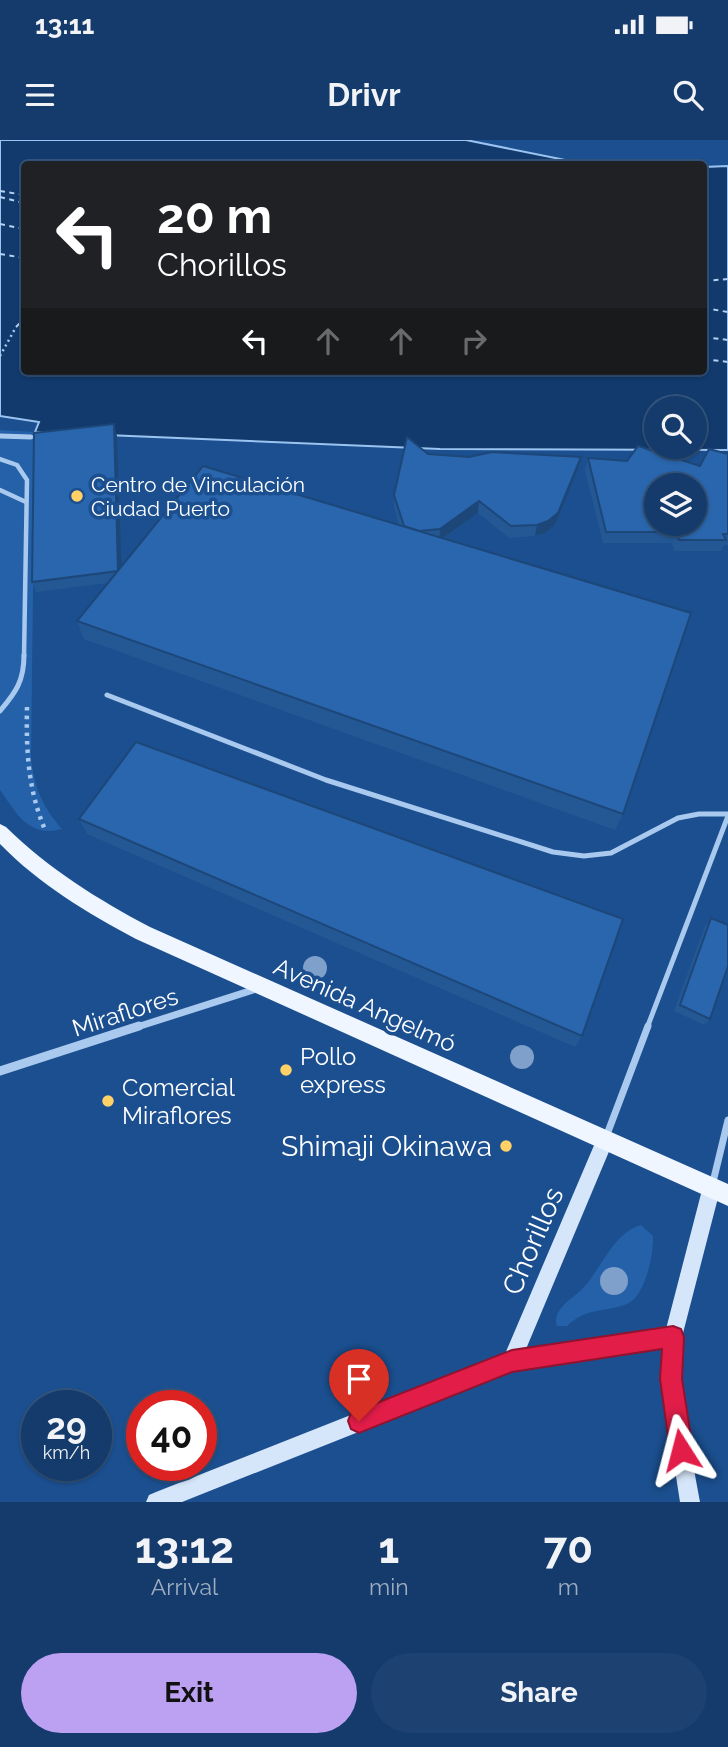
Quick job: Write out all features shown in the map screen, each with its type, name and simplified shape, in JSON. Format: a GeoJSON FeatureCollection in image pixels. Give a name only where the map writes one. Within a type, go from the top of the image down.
{"type":"FeatureCollection","features":[{"type":"Feature","properties":{"kind":"main road","name":"Avenida Angelmó"},"geometry":{"type":"LineString","coordinates":[[0,832],[52,878],[102,911],[171,946],[720,1193]]}},
{"type":"Feature","properties":{"kind":"street"},"geometry":{"type":"LineString","coordinates":[[0,436],[31,438]]}},
{"type":"Feature","properties":{"kind":"street","name":"Miraflores"},"geometry":{"type":"LineString","coordinates":[[0,1072],[261,988]]}},
{"type":"Feature","properties":{"kind":"street","name":"Chorillos"},"geometry":{"type":"LineString","coordinates":[[512,1361],[604,1142]]}},
{"type":"Feature","properties":{"kind":"street"},"geometry":{"type":"LineString","coordinates":[[690,1502],[671,1379],[673,1337],[720,1193]]}},
{"type":"Feature","properties":{"kind":"street"},"geometry":{"type":"LineString","coordinates":[[156,1502],[512,1361],[673,1337]]}},
{"type":"Feature","properties":{"kind":"lane"},"geometry":{"type":"LineString","coordinates":[[0,459],[15,462],[23,469],[27,480],[24,675],[20,687],[0,711]]}},
{"type":"Feature","properties":{"kind":"lane"},"geometry":{"type":"LineString","coordinates":[[0,490],[26,502]]}},
{"type":"Feature","properties":{"kind":"lane"},"geometry":{"type":"LineString","coordinates":[[107,695],[261,757],[345,787],[565,854],[606,855],[624,850],[673,820],[692,815],[728,815],[604,1142]]}},
{"type":"Feature","properties":{"kind":"lane"},"geometry":{"type":"LineString","coordinates":[[720,1193],[728,1120]]}},
{"type":"Feature","properties":{"kind":"path"},"geometry":{"type":"LineString","coordinates":[[0,356],[16,327]]}},
{"type":"Feature","properties":{"kind":"shaded area"},"geometry":{"type":"Polygon","coordinates":[[[0,140],[466,140],[570,161],[21,161],[21,375],[707,375],[707,167],[728,166],[728,450],[707,450],[707,396],[644,396],[644,450],[440,449],[35,432],[39,422],[0,416],[0,140]]]}},
{"type":"Feature","properties":{"kind":"shaded area"},"geometry":{"type":"Polygon","coordinates":[[[0,430],[35,432],[31,757],[40,796],[62,829],[51,831],[32,827],[25,822],[0,790],[0,430]]]}},
{"type":"Feature","properties":{"kind":"shaded area"},"geometry":{"type":"Polygon","coordinates":[[[641,1225],[653,1236],[653,1244],[650,1264],[639,1293],[627,1304],[582,1316],[567,1326],[557,1326],[561,1307],[590,1280],[615,1243],[631,1229],[641,1225]]]}},
{"type":"Feature","properties":{"kind":"building"},"geometry":{"type":"Polygon","coordinates":[[[114,424],[118,571],[32,582],[34,433],[114,424]]]}},
{"type":"Feature","properties":{"kind":"building"},"geometry":{"type":"Polygon","coordinates":[[[407,437],[428,454],[469,457],[492,452],[581,457],[558,513],[548,521],[537,525],[511,526],[479,501],[440,529],[419,531],[404,526],[394,495],[407,437]]]}},
{"type":"Feature","properties":{"kind":"building"},"geometry":{"type":"Polygon","coordinates":[[[638,446],[644,448],[644,459],[678,459],[700,466],[704,459],[707,459],[709,449],[728,454],[728,534],[723,534],[726,540],[679,540],[678,536],[707,536],[707,473],[644,473],[644,532],[606,532],[588,458],[627,461],[638,446]]]}},
{"type":"Feature","properties":{"kind":"building"},"geometry":{"type":"Polygon","coordinates":[[[203,466],[691,613],[623,814],[77,621],[203,466]]]}},
{"type":"Feature","properties":{"kind":"building"},"geometry":{"type":"Polygon","coordinates":[[[136,742],[623,919],[582,1036],[79,819],[136,742]]]}},
{"type":"Feature","properties":{"kind":"building"},"geometry":{"type":"Polygon","coordinates":[[[711,918],[728,925],[728,966],[710,1019],[680,1005],[711,918]]]}},
{"type":"Feature","properties":{"kind":"ferry route"},"geometry":{"type":"LineString","coordinates":[[0,191],[21,194]]}},
{"type":"Feature","properties":{"kind":"ferry route"},"geometry":{"type":"LineString","coordinates":[[0,197],[21,202]]}},
{"type":"Feature","properties":{"kind":"ferry route"},"geometry":{"type":"LineString","coordinates":[[0,224],[21,228]]}},
{"type":"Feature","properties":{"kind":"ferry route"},"geometry":{"type":"LineString","coordinates":[[0,254],[21,258]]}},
{"type":"Feature","properties":{"kind":"ferry route"},"geometry":{"type":"LineString","coordinates":[[707,281],[728,279]]}},
{"type":"Feature","properties":{"kind":"ferry route"},"geometry":{"type":"LineString","coordinates":[[707,308],[728,312]]}},
{"type":"Feature","properties":{"kind":"ferry route"},"geometry":{"type":"LineString","coordinates":[[16,327],[21,322]]}},
{"type":"Feature","properties":{"kind":"ferry route"},"geometry":{"type":"LineString","coordinates":[[707,337],[728,340]]}},
{"type":"Feature","properties":{"kind":"ferry route"},"geometry":{"type":"LineString","coordinates":[[707,359],[728,362]]}},
{"type":"Feature","properties":{"kind":"place","name":"Centro de Vinculación Ciudad Puerto"},"geometry":{"type":"Point","coordinates":[77,496]}},
{"type":"Feature","properties":{"kind":"place","name":"Pollo express"},"geometry":{"type":"Point","coordinates":[286,1070]}},
{"type":"Feature","properties":{"kind":"place","name":"Comercial Miraflores"},"geometry":{"type":"Point","coordinates":[108,1101]}},
{"type":"Feature","properties":{"kind":"place","name":"Shimaji Okinawa"},"geometry":{"type":"Point","coordinates":[506,1146]}},
{"type":"Feature","properties":{"kind":"route"},"geometry":{"type":"LineString","coordinates":[[359,1421],[512,1361],[673,1337],[671,1379],[681,1450]]}}]}
